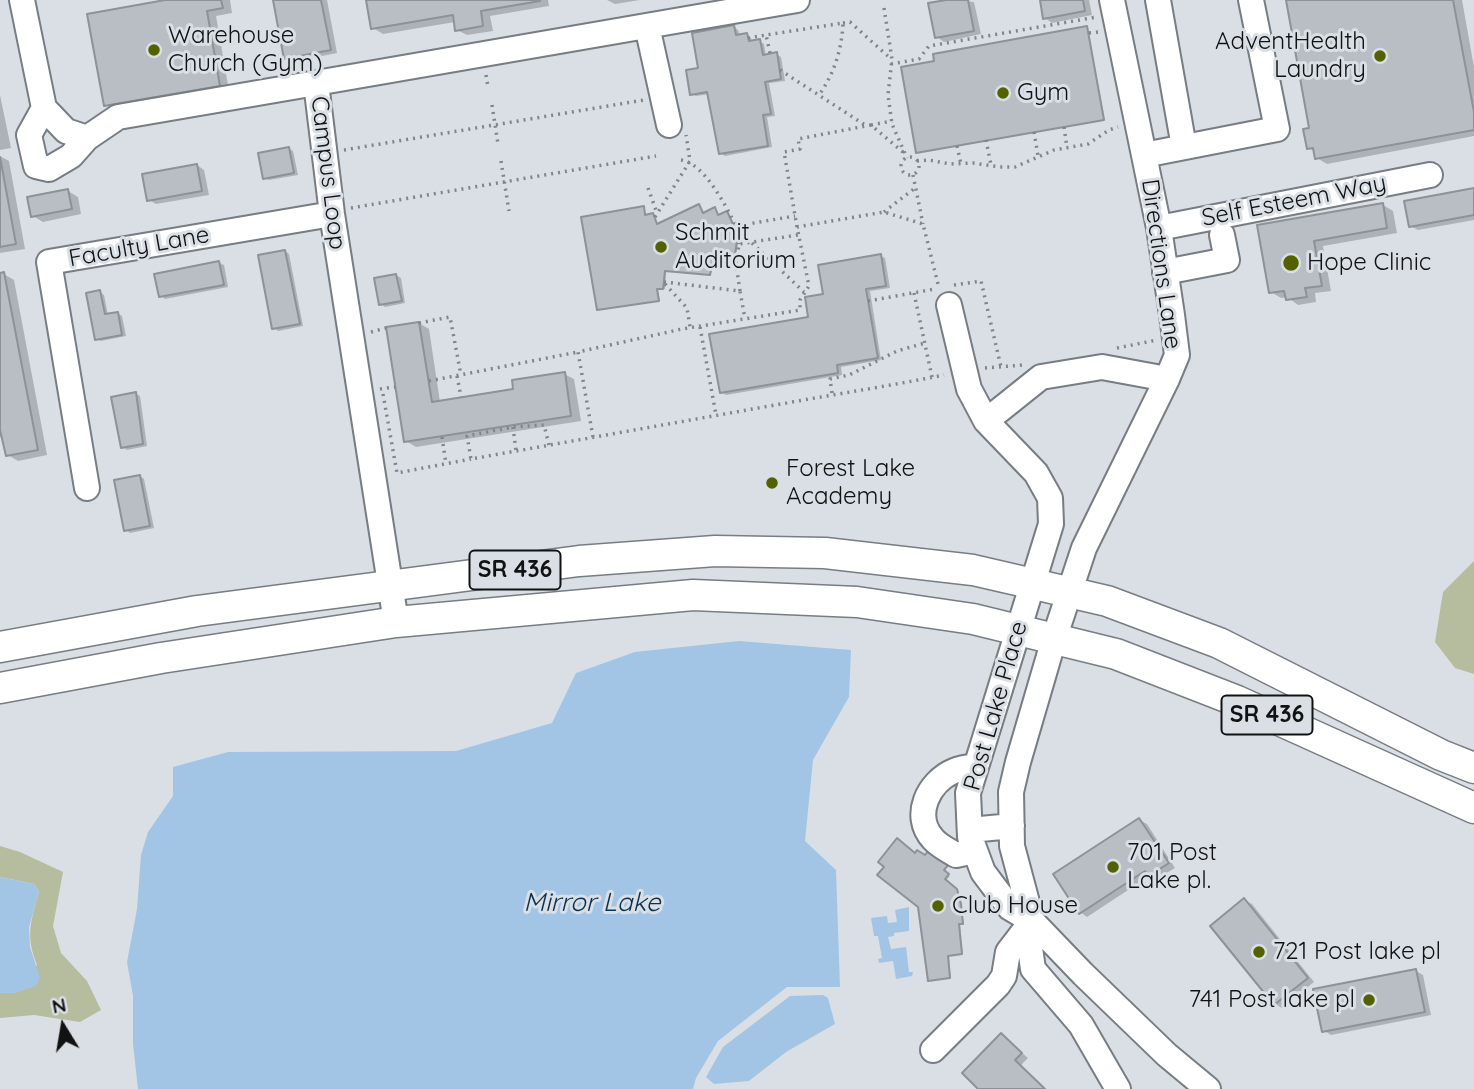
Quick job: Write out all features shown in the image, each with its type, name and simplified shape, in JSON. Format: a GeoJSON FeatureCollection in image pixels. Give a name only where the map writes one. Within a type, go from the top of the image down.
{"type":"FeatureCollection","features":[{"type":"Feature","properties":{"kind":"main road","name":"SR 436"},"geometry":{"type":"LineString","coordinates":[[0,647],[197,611],[579,561],[715,551],[825,553],[973,570],[1107,601],[1219,643],[1441,755],[1474,768]]}},
{"type":"Feature","properties":{"kind":"main road","name":"SR 436"},"geometry":{"type":"LineString","coordinates":[[0,688],[161,658],[396,622],[693,595],[857,602],[973,619],[1116,654],[1237,701],[1474,807]]}},
{"type":"Feature","properties":{"kind":"street"},"geometry":{"type":"LineString","coordinates":[[22,0],[44,108],[66,131],[88,138]]}},
{"type":"Feature","properties":{"kind":"street","name":"Campus Loop"},"geometry":{"type":"LineString","coordinates":[[396,622],[332,214],[316,83],[797,0]]}},
{"type":"Feature","properties":{"kind":"street"},"geometry":{"type":"LineString","coordinates":[[1158,0],[1184,147]]}},
{"type":"Feature","properties":{"kind":"street"},"geometry":{"type":"LineString","coordinates":[[1144,155],[1277,129],[1251,0]]}},
{"type":"Feature","properties":{"kind":"street","name":"Directions Lane"},"geometry":{"type":"LineString","coordinates":[[1070,592],[1084,548],[1177,355],[1159,228],[1137,124],[1109,15]]}},
{"type":"Feature","properties":{"kind":"street"},"geometry":{"type":"LineString","coordinates":[[647,26],[668,125]]}},
{"type":"Feature","properties":{"kind":"street"},"geometry":{"type":"LineString","coordinates":[[44,108],[29,135],[36,166],[49,169],[71,156],[88,138],[118,117],[316,83]]}},
{"type":"Feature","properties":{"kind":"street","name":"Self Esteem Way"},"geometry":{"type":"LineString","coordinates":[[1159,228],[1430,175]]}},
{"type":"Feature","properties":{"kind":"street","name":"Faculty Lane"},"geometry":{"type":"LineString","coordinates":[[87,488],[49,262],[332,214]]}},
{"type":"Feature","properties":{"kind":"street"},"geometry":{"type":"LineString","coordinates":[[1165,271],[1229,272],[1222,235]]}},
{"type":"Feature","properties":{"kind":"street","name":"Post Lake Place"},"geometry":{"type":"LineString","coordinates":[[943,296],[969,389],[986,421],[1036,473],[1050,498],[1051,524],[968,793],[972,841],[983,872],[1010,908],[1208,1089]]}},
{"type":"Feature","properties":{"kind":"street"},"geometry":{"type":"LineString","coordinates":[[986,421],[1041,377],[1102,367],[1167,379]]}},
{"type":"Feature","properties":{"kind":"street","name":"Post Lake Place"},"geometry":{"type":"LineString","coordinates":[[1070,592],[1011,792],[1012,846],[1030,924],[1033,969],[1081,1025],[1118,1089]]}},
{"type":"Feature","properties":{"kind":"street"},"geometry":{"type":"LineString","coordinates":[[972,841],[956,855],[935,842],[923,817],[924,800],[932,787],[953,771],[976,766]]}},
{"type":"Feature","properties":{"kind":"street","name":"Post Lake Place"},"geometry":{"type":"LineString","coordinates":[[972,841],[1012,826]]}},
{"type":"Feature","properties":{"kind":"street"},"geometry":{"type":"LineString","coordinates":[[933,1050],[998,985],[1004,976],[1008,952],[1030,924]]}},
{"type":"Feature","properties":{"kind":"path"},"geometry":{"type":"LineString","coordinates":[[884,8],[891,61],[888,96],[892,121],[907,158]]}},
{"type":"Feature","properties":{"kind":"path"},"geometry":{"type":"LineString","coordinates":[[748,38],[850,22],[891,61],[919,59],[929,46],[1109,15]]}},
{"type":"Feature","properties":{"kind":"path"},"geometry":{"type":"LineString","coordinates":[[1088,33],[1109,15]]}},
{"type":"Feature","properties":{"kind":"path"},"geometry":{"type":"LineString","coordinates":[[819,95],[832,74],[842,41],[843,23]]}},
{"type":"Feature","properties":{"kind":"path"},"geometry":{"type":"LineString","coordinates":[[766,35],[770,53]]}},
{"type":"Feature","properties":{"kind":"path"},"geometry":{"type":"LineString","coordinates":[[780,70],[869,126],[904,153]]}},
{"type":"Feature","properties":{"kind":"path"},"geometry":{"type":"LineString","coordinates":[[341,151],[646,99]]}},
{"type":"Feature","properties":{"kind":"path"},"geometry":{"type":"LineString","coordinates":[[492,105],[498,144]]}},
{"type":"Feature","properties":{"kind":"path"},"geometry":{"type":"LineString","coordinates":[[429,381],[690,328],[800,310],[800,300],[809,286],[784,152],[800,149],[798,139],[892,121]]}},
{"type":"Feature","properties":{"kind":"path"},"geometry":{"type":"LineString","coordinates":[[913,175],[906,175],[901,168],[902,162],[907,158],[917,161],[1015,167],[1038,156],[1088,144],[1109,130],[1137,124]]}},
{"type":"Feature","properties":{"kind":"path"},"geometry":{"type":"LineString","coordinates":[[1064,127],[1067,148]]}},
{"type":"Feature","properties":{"kind":"path"},"geometry":{"type":"LineString","coordinates":[[1034,132],[1038,156]]}},
{"type":"Feature","properties":{"kind":"path"},"geometry":{"type":"LineString","coordinates":[[986,140],[991,165]]}},
{"type":"Feature","properties":{"kind":"path"},"geometry":{"type":"LineString","coordinates":[[957,146],[961,164]]}},
{"type":"Feature","properties":{"kind":"path"},"geometry":{"type":"LineString","coordinates":[[332,214],[342,209],[656,156]]}},
{"type":"Feature","properties":{"kind":"path"},"geometry":{"type":"LineString","coordinates":[[681,160],[690,161],[723,199],[736,226],[739,244],[736,264],[745,319]]}},
{"type":"Feature","properties":{"kind":"path"},"geometry":{"type":"LineString","coordinates":[[649,188],[656,215],[690,161]]}},
{"type":"Feature","properties":{"kind":"path"},"geometry":{"type":"LineString","coordinates":[[917,161],[918,169],[913,175],[915,188],[943,296]]}},
{"type":"Feature","properties":{"kind":"path"},"geometry":{"type":"LineString","coordinates":[[501,162],[509,211]]}},
{"type":"Feature","properties":{"kind":"path"},"geometry":{"type":"LineString","coordinates":[[884,212],[915,188]]}},
{"type":"Feature","properties":{"kind":"path"},"geometry":{"type":"LineString","coordinates":[[797,227],[884,212],[923,224]]}},
{"type":"Feature","properties":{"kind":"path"},"geometry":{"type":"LineString","coordinates":[[736,226],[795,216]]}},
{"type":"Feature","properties":{"kind":"path"},"geometry":{"type":"LineString","coordinates":[[739,244],[798,235]]}},
{"type":"Feature","properties":{"kind":"path"},"geometry":{"type":"LineString","coordinates":[[751,243],[804,292]]}},
{"type":"Feature","properties":{"kind":"path"},"geometry":{"type":"LineString","coordinates":[[868,301],[914,293],[943,296],[981,281],[1001,367]]}},
{"type":"Feature","properties":{"kind":"path"},"geometry":{"type":"LineString","coordinates":[[690,328],[687,308],[664,282],[740,291]]}},
{"type":"Feature","properties":{"kind":"path"},"geometry":{"type":"LineString","coordinates":[[914,293],[932,377]]}},
{"type":"Feature","properties":{"kind":"path"},"geometry":{"type":"LineString","coordinates":[[419,323],[450,317],[461,397]]}},
{"type":"Feature","properties":{"kind":"path"},"geometry":{"type":"LineString","coordinates":[[700,327],[716,415]]}},
{"type":"Feature","properties":{"kind":"path"},"geometry":{"type":"LineString","coordinates":[[832,394],[830,379],[849,375],[886,356],[925,343]]}},
{"type":"Feature","properties":{"kind":"path"},"geometry":{"type":"LineString","coordinates":[[578,352],[593,437]]}},
{"type":"Feature","properties":{"kind":"path"},"geometry":{"type":"LineString","coordinates":[[382,389],[397,472],[953,373]]}},
{"type":"Feature","properties":{"kind":"path"},"geometry":{"type":"LineString","coordinates":[[471,459],[467,436],[513,427],[544,425],[549,445]]}},
{"type":"Feature","properties":{"kind":"path"},"geometry":{"type":"LineString","coordinates":[[513,427],[516,451]]}},
{"type":"Feature","properties":{"kind":"path"},"geometry":{"type":"LineString","coordinates":[[442,437],[446,464]]}},
{"type":"Feature","properties":{"kind":"green space"},"geometry":{"type":"Polygon","coordinates":[[[1474,561],[1474,674],[1455,668],[1435,642],[1443,592],[1474,561]]]}},
{"type":"Feature","properties":{"kind":"green space"},"geometry":{"type":"Polygon","coordinates":[[[0,846],[63,872],[53,926],[61,953],[87,981],[101,1010],[80,1022],[34,1015],[0,1018],[0,993],[15,993],[37,965],[30,936],[39,892],[34,884],[0,877],[0,846]]]}},
{"type":"Feature","properties":{"kind":"water","name":"Mirror Lake"},"geometry":{"type":"Polygon","coordinates":[[[739,641],[851,650],[849,697],[813,760],[805,841],[836,870],[840,987],[787,987],[718,1041],[696,1078],[693,1089],[138,1089],[133,1044],[133,996],[127,962],[137,909],[141,855],[148,832],[173,796],[173,767],[228,752],[456,751],[552,723],[576,673],[635,652],[739,641]]]}},
{"type":"Feature","properties":{"kind":"water"},"geometry":{"type":"Polygon","coordinates":[[[0,877],[34,884],[39,892],[29,927],[30,947],[40,978],[36,986],[15,993],[0,993],[0,877]]]}},
{"type":"Feature","properties":{"kind":"water"},"geometry":{"type":"Polygon","coordinates":[[[909,907],[909,931],[894,933],[894,936],[888,937],[891,949],[906,947],[909,972],[913,972],[912,976],[896,979],[893,961],[879,963],[878,959],[882,958],[871,918],[887,916],[888,923],[897,922],[895,910],[909,907]]]}},
{"type":"Feature","properties":{"kind":"water"},"geometry":{"type":"Polygon","coordinates":[[[823,995],[828,998],[835,1024],[786,1052],[749,1081],[714,1084],[706,1077],[723,1047],[790,996],[823,995]]]}},
{"type":"Feature","properties":{"kind":"building","name":"Warehouse Church (Gym)"},"geometry":{"type":"Polygon","coordinates":[[[165,0],[221,0],[223,8],[207,11],[220,86],[104,106],[87,14],[165,0]]]}},
{"type":"Feature","properties":{"kind":"building"},"geometry":{"type":"Polygon","coordinates":[[[273,0],[321,0],[331,50],[284,59],[273,0]]]}},
{"type":"Feature","properties":{"kind":"building"},"geometry":{"type":"Polygon","coordinates":[[[366,0],[540,1],[481,11],[483,26],[455,31],[453,15],[371,29],[366,0]]]}},
{"type":"Feature","properties":{"kind":"building"},"geometry":{"type":"Polygon","coordinates":[[[968,0],[974,31],[935,38],[928,3],[968,0]]]}},
{"type":"Feature","properties":{"kind":"building"},"geometry":{"type":"Polygon","coordinates":[[[1040,0],[1083,0],[1085,11],[1043,19],[1040,0]]]}},
{"type":"Feature","properties":{"kind":"building","name":"AdventHealth Laundry"},"geometry":{"type":"Polygon","coordinates":[[[1286,0],[1453,0],[1474,112],[1474,130],[1315,159],[1313,148],[1307,149],[1303,129],[1309,128],[1286,0]]]}},
{"type":"Feature","properties":{"kind":"building"},"geometry":{"type":"Polygon","coordinates":[[[734,25],[736,35],[747,33],[749,41],[760,39],[763,55],[777,52],[781,79],[765,82],[771,114],[763,115],[768,146],[719,154],[707,92],[690,95],[686,70],[698,68],[692,33],[734,25]]]}},
{"type":"Feature","properties":{"kind":"building","name":"Gym"},"geometry":{"type":"Polygon","coordinates":[[[1087,26],[1104,120],[916,153],[901,67],[934,61],[933,54],[1087,26]]]}},
{"type":"Feature","properties":{"kind":"building"},"geometry":{"type":"Polygon","coordinates":[[[289,147],[294,173],[263,179],[258,153],[289,147]]]}},
{"type":"Feature","properties":{"kind":"building"},"geometry":{"type":"Polygon","coordinates":[[[0,157],[16,244],[0,247],[0,157]]]}},
{"type":"Feature","properties":{"kind":"building"},"geometry":{"type":"Polygon","coordinates":[[[197,164],[202,191],[147,201],[142,174],[197,164]]]}},
{"type":"Feature","properties":{"kind":"building"},"geometry":{"type":"Polygon","coordinates":[[[1474,188],[1474,215],[1409,227],[1404,201],[1474,188]]]}},
{"type":"Feature","properties":{"kind":"building"},"geometry":{"type":"Polygon","coordinates":[[[68,189],[72,209],[31,217],[27,197],[68,189]]]}},
{"type":"Feature","properties":{"kind":"building","name":"Hope Clinic"},"geometry":{"type":"Polygon","coordinates":[[[1383,203],[1387,228],[1314,241],[1322,286],[1305,288],[1307,297],[1286,300],[1284,291],[1269,293],[1257,225],[1383,203]]]}},
{"type":"Feature","properties":{"kind":"building","name":"Schmit Auditorium"},"geometry":{"type":"Polygon","coordinates":[[[699,204],[703,213],[715,207],[718,215],[727,211],[738,235],[734,260],[726,259],[725,266],[712,264],[710,275],[665,271],[663,289],[657,289],[659,301],[597,310],[581,217],[644,206],[645,215],[653,213],[657,224],[699,204]]]}},
{"type":"Feature","properties":{"kind":"building"},"geometry":{"type":"Polygon","coordinates":[[[285,250],[300,324],[272,329],[258,255],[285,250]]]}},
{"type":"Feature","properties":{"kind":"building"},"geometry":{"type":"Polygon","coordinates":[[[881,254],[886,286],[866,289],[878,358],[837,365],[838,373],[720,393],[709,334],[808,317],[805,297],[823,294],[818,265],[881,254]]]}},
{"type":"Feature","properties":{"kind":"building"},"geometry":{"type":"Polygon","coordinates":[[[219,261],[224,285],[159,297],[154,274],[219,261]]]}},
{"type":"Feature","properties":{"kind":"building"},"geometry":{"type":"Polygon","coordinates":[[[4,272],[38,450],[6,456],[0,430],[0,273],[4,272]]]}},
{"type":"Feature","properties":{"kind":"building"},"geometry":{"type":"Polygon","coordinates":[[[396,274],[402,301],[379,305],[374,278],[396,274]]]}},
{"type":"Feature","properties":{"kind":"building"},"geometry":{"type":"Polygon","coordinates":[[[100,290],[105,314],[118,312],[122,335],[95,340],[86,293],[100,290]]]}},
{"type":"Feature","properties":{"kind":"building"},"geometry":{"type":"Polygon","coordinates":[[[419,322],[432,402],[513,389],[512,380],[565,372],[571,416],[404,442],[386,327],[419,322]]]}},
{"type":"Feature","properties":{"kind":"building"},"geometry":{"type":"Polygon","coordinates":[[[136,392],[143,444],[121,448],[111,397],[136,392]]]}},
{"type":"Feature","properties":{"kind":"building"},"geometry":{"type":"Polygon","coordinates":[[[140,475],[150,526],[124,531],[114,480],[140,475]]]}},
{"type":"Feature","properties":{"kind":"building","name":"701 Post Lake pl."},"geometry":{"type":"Polygon","coordinates":[[[1139,818],[1169,863],[1149,876],[1145,871],[1079,914],[1053,874],[1139,818]]]}},
{"type":"Feature","properties":{"kind":"building","name":"Club House"},"geometry":{"type":"Polygon","coordinates":[[[943,832],[962,847],[944,870],[949,874],[945,879],[957,889],[961,904],[963,924],[959,924],[962,954],[948,956],[950,978],[928,981],[918,907],[877,875],[884,867],[878,862],[897,838],[915,853],[917,850],[925,855],[943,832]]]}},
{"type":"Feature","properties":{"kind":"building","name":"721 Post lake pl"},"geometry":{"type":"Polygon","coordinates":[[[1244,898],[1308,978],[1274,1005],[1210,926],[1244,898]]]}},
{"type":"Feature","properties":{"kind":"building","name":"741 Post lake pl"},"geometry":{"type":"Polygon","coordinates":[[[1416,969],[1425,1012],[1322,1032],[1313,989],[1416,969]]]}},
{"type":"Feature","properties":{"kind":"building"},"geometry":{"type":"Polygon","coordinates":[[[1001,1033],[1022,1053],[1015,1060],[1045,1089],[978,1089],[962,1073],[1001,1033]]]}},
{"type":"Feature","properties":{"kind":"place","name":"Warehouse Church (Gym)"},"geometry":{"type":"Point","coordinates":[154,50]}},
{"type":"Feature","properties":{"kind":"place","name":"AdventHealth Laundry"},"geometry":{"type":"Point","coordinates":[1380,56]}},
{"type":"Feature","properties":{"kind":"place","name":"Gym"},"geometry":{"type":"Point","coordinates":[1003,93]}},
{"type":"Feature","properties":{"kind":"place","name":"Schmit Auditorium"},"geometry":{"type":"Point","coordinates":[661,247]}},
{"type":"Feature","properties":{"kind":"place","name":"Hope Clinic"},"geometry":{"type":"Point","coordinates":[1291,263]}},
{"type":"Feature","properties":{"kind":"place","name":"Forest Lake Academy"},"geometry":{"type":"Point","coordinates":[772,483]}},
{"type":"Feature","properties":{"kind":"place","name":"701 Post Lake pl."},"geometry":{"type":"Point","coordinates":[1113,867]}},
{"type":"Feature","properties":{"kind":"place","name":"Club House"},"geometry":{"type":"Point","coordinates":[938,906]}},
{"type":"Feature","properties":{"kind":"place","name":"721 Post lake pl"},"geometry":{"type":"Point","coordinates":[1259,952]}},
{"type":"Feature","properties":{"kind":"place","name":"741 Post lake pl"},"geometry":{"type":"Point","coordinates":[1369,1000]}}]}
